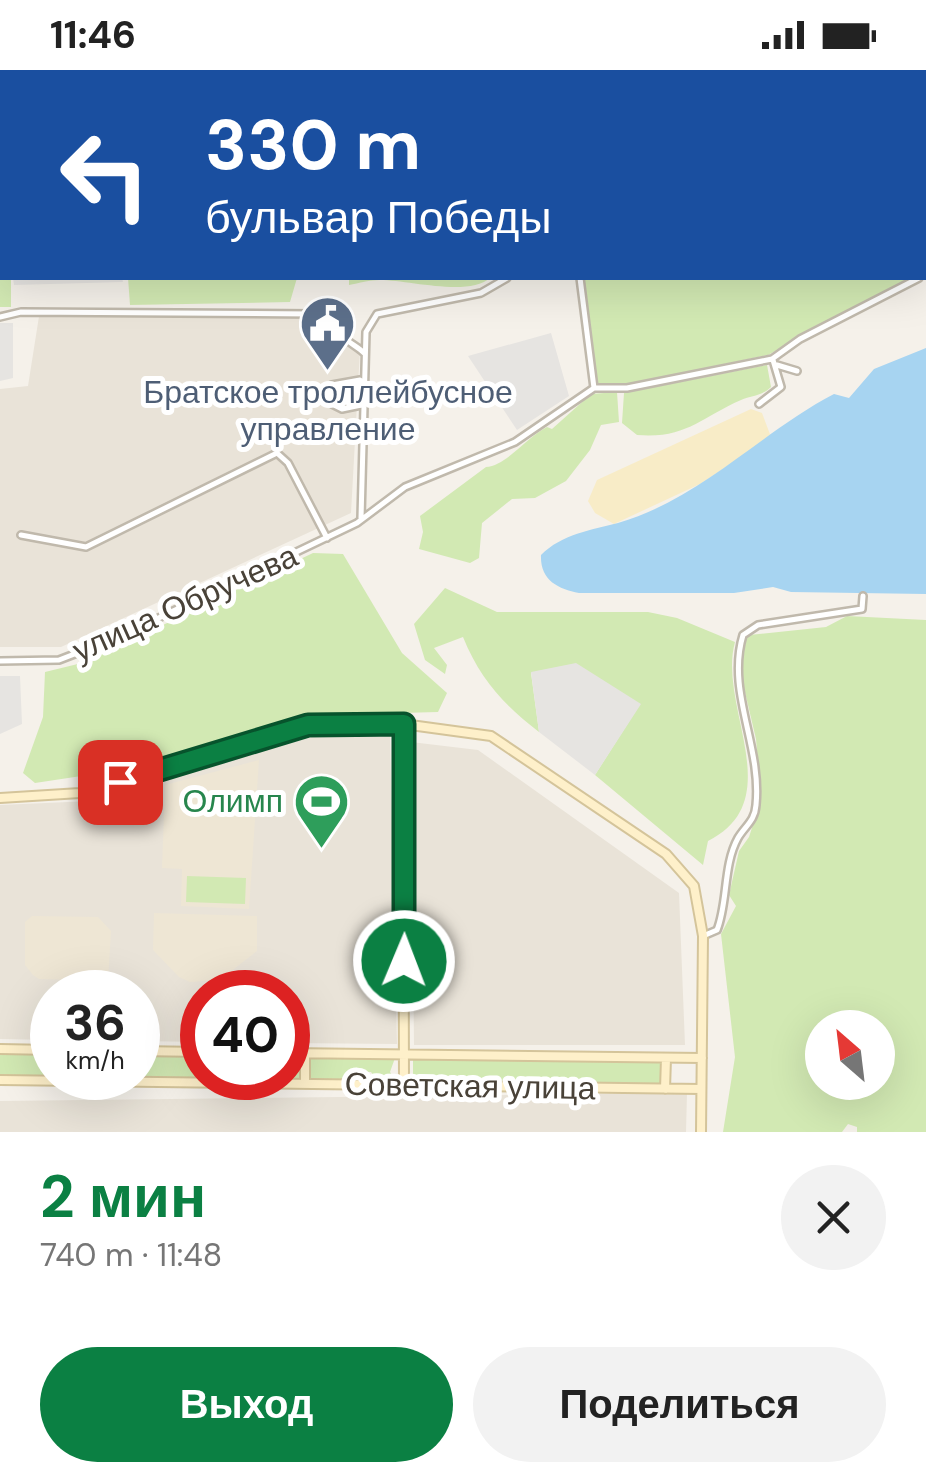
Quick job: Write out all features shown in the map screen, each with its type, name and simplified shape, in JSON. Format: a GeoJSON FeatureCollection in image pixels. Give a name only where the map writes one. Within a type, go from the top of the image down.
{"type":"FeatureCollection","features":[{"type":"Feature","properties":{"kind":"street"},"geometry":{"type":"LineString","coordinates":[[361,518],[366,332],[377,314],[481,294],[504,280]]}},
{"type":"Feature","properties":{"kind":"street"},"geometry":{"type":"LineString","coordinates":[[580,280],[594,388],[627,388],[774,362],[800,339],[915,280]]}},
{"type":"Feature","properties":{"kind":"street"},"geometry":{"type":"LineString","coordinates":[[0,318],[21,312],[314,314],[328,316],[341,328],[345,340],[364,353]]}},
{"type":"Feature","properties":{"kind":"street"},"geometry":{"type":"LineString","coordinates":[[774,362],[797,372]]}},
{"type":"Feature","properties":{"kind":"street"},"geometry":{"type":"LineString","coordinates":[[759,404],[781,387],[774,362]]}},
{"type":"Feature","properties":{"kind":"street"},"geometry":{"type":"LineString","coordinates":[[366,386],[360,380],[345,382],[332,385],[329,392],[332,404],[342,410],[366,404]]}},
{"type":"Feature","properties":{"kind":"street","name":"улица Обручева"},"geometry":{"type":"LineString","coordinates":[[0,661],[60,660],[120,636],[327,538],[406,487],[515,442],[594,388]]}},
{"type":"Feature","properties":{"kind":"street"},"geometry":{"type":"LineString","coordinates":[[21,535],[86,548],[277,454],[288,463],[327,538]]}},
{"type":"Feature","properties":{"kind":"street"},"geometry":{"type":"LineString","coordinates":[[704,936],[717,930],[738,838],[751,824],[756,806],[750,730],[735,671],[743,635],[758,625],[862,609],[863,596]]}},
{"type":"Feature","properties":{"kind":"street"},"geometry":{"type":"LineString","coordinates":[[404,724],[404,1086]]}},
{"type":"Feature","properties":{"kind":"street"},"geometry":{"type":"LineString","coordinates":[[0,798],[80,793],[308,725],[404,724],[491,736],[666,854],[694,886],[704,936],[701,1132]]}},
{"type":"Feature","properties":{"kind":"street"},"geometry":{"type":"LineString","coordinates":[[0,1049],[30,1050]]}},
{"type":"Feature","properties":{"kind":"street","name":"Советская улица"},"geometry":{"type":"LineString","coordinates":[[310,1053],[702,1058]]}},
{"type":"Feature","properties":{"kind":"street"},"geometry":{"type":"LineString","coordinates":[[665,1089],[666,1058]]}},
{"type":"Feature","properties":{"kind":"street","name":"Советская улица"},"geometry":{"type":"LineString","coordinates":[[0,1080],[180,1082]]}},
{"type":"Feature","properties":{"kind":"street","name":"Советская улица"},"geometry":{"type":"LineString","coordinates":[[310,1084],[701,1089]]}},
{"type":"Feature","properties":{"kind":"shaded area"},"geometry":{"type":"Polygon","coordinates":[[[13,280],[123,282],[14,285],[13,280]]]}},
{"type":"Feature","properties":{"kind":"shaded area"},"geometry":{"type":"Polygon","coordinates":[[[40,310],[324,316],[344,345],[360,350],[351,513],[61,647],[0,647],[0,389],[28,386],[40,310]]]}},
{"type":"Feature","properties":{"kind":"shaded area"},"geometry":{"type":"Polygon","coordinates":[[[0,323],[13,323],[13,378],[0,381],[0,323]]]}},
{"type":"Feature","properties":{"kind":"shaded area"},"geometry":{"type":"Polygon","coordinates":[[[551,333],[569,396],[517,430],[468,356],[551,333]]]}},
{"type":"Feature","properties":{"kind":"shaded area"},"geometry":{"type":"Polygon","coordinates":[[[576,663],[641,704],[595,775],[539,732],[531,672],[576,663]]]}},
{"type":"Feature","properties":{"kind":"shaded area"},"geometry":{"type":"Polygon","coordinates":[[[0,676],[20,676],[22,724],[0,734],[0,676]]]}},
{"type":"Feature","properties":{"kind":"shaded area"},"geometry":{"type":"Polygon","coordinates":[[[390,736],[397,1044],[310,1043],[310,970],[180,970],[180,1042],[160,1041],[160,970],[30,970],[30,1040],[0,1039],[0,805],[91,801],[312,737],[390,736]]]}},
{"type":"Feature","properties":{"kind":"shaded area"},"geometry":{"type":"Polygon","coordinates":[[[411,742],[478,750],[679,893],[685,1045],[414,1045],[411,742]]]}},
{"type":"Feature","properties":{"kind":"shaded area"},"geometry":{"type":"Polygon","coordinates":[[[259,760],[249,909],[181,906],[182,869],[162,868],[165,785],[259,760]]]}},
{"type":"Feature","properties":{"kind":"shaded area"},"geometry":{"type":"Polygon","coordinates":[[[154,913],[257,916],[257,951],[233,970],[180,970],[180,977],[153,950],[154,913]]]}},
{"type":"Feature","properties":{"kind":"shaded area"},"geometry":{"type":"Polygon","coordinates":[[[32,916],[98,917],[111,931],[109,970],[30,971],[25,965],[25,922],[32,916]]]}},
{"type":"Feature","properties":{"kind":"shaded area"},"geometry":{"type":"Polygon","coordinates":[[[687,1093],[686,1132],[0,1132],[0,1101],[687,1093]]]}},
{"type":"Feature","properties":{"kind":"green space"},"geometry":{"type":"Polygon","coordinates":[[[0,280],[11,280],[11,307],[0,307],[0,280]]]}},
{"type":"Feature","properties":{"kind":"green space"},"geometry":{"type":"Polygon","coordinates":[[[128,280],[296,280],[290,302],[130,305],[128,280]]]}},
{"type":"Feature","properties":{"kind":"green space"},"geometry":{"type":"Polygon","coordinates":[[[349,280],[380,280],[368,281],[349,285],[349,280]]]}},
{"type":"Feature","properties":{"kind":"green space"},"geometry":{"type":"Polygon","coordinates":[[[380,280],[487,280],[453,287],[380,280]]]}},
{"type":"Feature","properties":{"kind":"green space"},"geometry":{"type":"Polygon","coordinates":[[[583,280],[909,280],[768,355],[629,384],[596,384],[583,280]]]}},
{"type":"Feature","properties":{"kind":"green space"},"geometry":{"type":"Polygon","coordinates":[[[767,365],[771,387],[768,390],[692,426],[668,434],[637,435],[622,423],[624,393],[767,365]]]}},
{"type":"Feature","properties":{"kind":"green space"},"geometry":{"type":"Polygon","coordinates":[[[617,392],[619,422],[601,425],[590,450],[566,481],[535,498],[512,499],[482,523],[479,558],[470,563],[419,549],[423,532],[420,516],[486,467],[509,457],[539,432],[547,427],[552,429],[591,394],[617,392]]]}},
{"type":"Feature","properties":{"kind":"green space"},"geometry":{"type":"Polygon","coordinates":[[[313,553],[343,554],[402,653],[447,693],[438,712],[324,715],[141,767],[35,783],[23,773],[43,717],[45,672],[86,662],[313,553]]]}},
{"type":"Feature","properties":{"kind":"green space"},"geometry":{"type":"Polygon","coordinates":[[[445,588],[497,612],[648,612],[677,618],[735,642],[732,667],[748,777],[744,802],[732,823],[708,841],[703,865],[595,775],[640,704],[531,673],[539,732],[494,690],[463,637],[434,648],[447,665],[445,674],[425,660],[414,624],[445,588]]]}},
{"type":"Feature","properties":{"kind":"green space"},"geometry":{"type":"Polygon","coordinates":[[[847,616],[926,620],[926,1132],[857,1132],[857,1127],[848,1124],[842,1132],[723,1132],[735,1057],[721,934],[736,906],[729,895],[739,851],[749,837],[761,800],[756,739],[740,671],[744,642],[749,635],[826,627],[847,616]]]}},
{"type":"Feature","properties":{"kind":"green space"},"geometry":{"type":"Polygon","coordinates":[[[187,876],[246,878],[245,904],[186,902],[187,876]]]}},
{"type":"Feature","properties":{"kind":"green space"},"geometry":{"type":"Polygon","coordinates":[[[0,1051],[30,1052],[30,1077],[0,1076],[0,1051]]]}},
{"type":"Feature","properties":{"kind":"green space"},"geometry":{"type":"Polygon","coordinates":[[[160,1054],[180,1055],[180,1079],[160,1079],[160,1054]]]}},
{"type":"Feature","properties":{"kind":"green space"},"geometry":{"type":"Polygon","coordinates":[[[311,1057],[395,1058],[390,1072],[396,1081],[378,1081],[371,1072],[350,1072],[343,1082],[313,1081],[311,1057]]]}},
{"type":"Feature","properties":{"kind":"green space"},"geometry":{"type":"Polygon","coordinates":[[[413,1059],[663,1060],[662,1085],[413,1082],[413,1059]]]}},
{"type":"Feature","properties":{"kind":"sand"},"geometry":{"type":"Polygon","coordinates":[[[751,409],[762,413],[771,437],[700,484],[614,524],[595,513],[588,501],[597,480],[751,409]]]}},
{"type":"Feature","properties":{"kind":"water"},"geometry":{"type":"Polygon","coordinates":[[[926,348],[926,594],[791,592],[773,587],[734,593],[579,593],[557,586],[547,577],[541,555],[558,542],[648,512],[676,498],[807,409],[834,394],[849,398],[874,369],[926,348]]]}},
{"type":"Feature","properties":{"kind":"place","name":"Братское троллейбусное управление"},"geometry":{"type":"Point","coordinates":[328,372]}},
{"type":"Feature","properties":{"kind":"place","name":"Олимп"},"geometry":{"type":"Point","coordinates":[322,850]}},
{"type":"Feature","properties":{"kind":"route"},"geometry":{"type":"LineString","coordinates":[[120,782],[308,725],[404,724],[404,961]]}}]}
